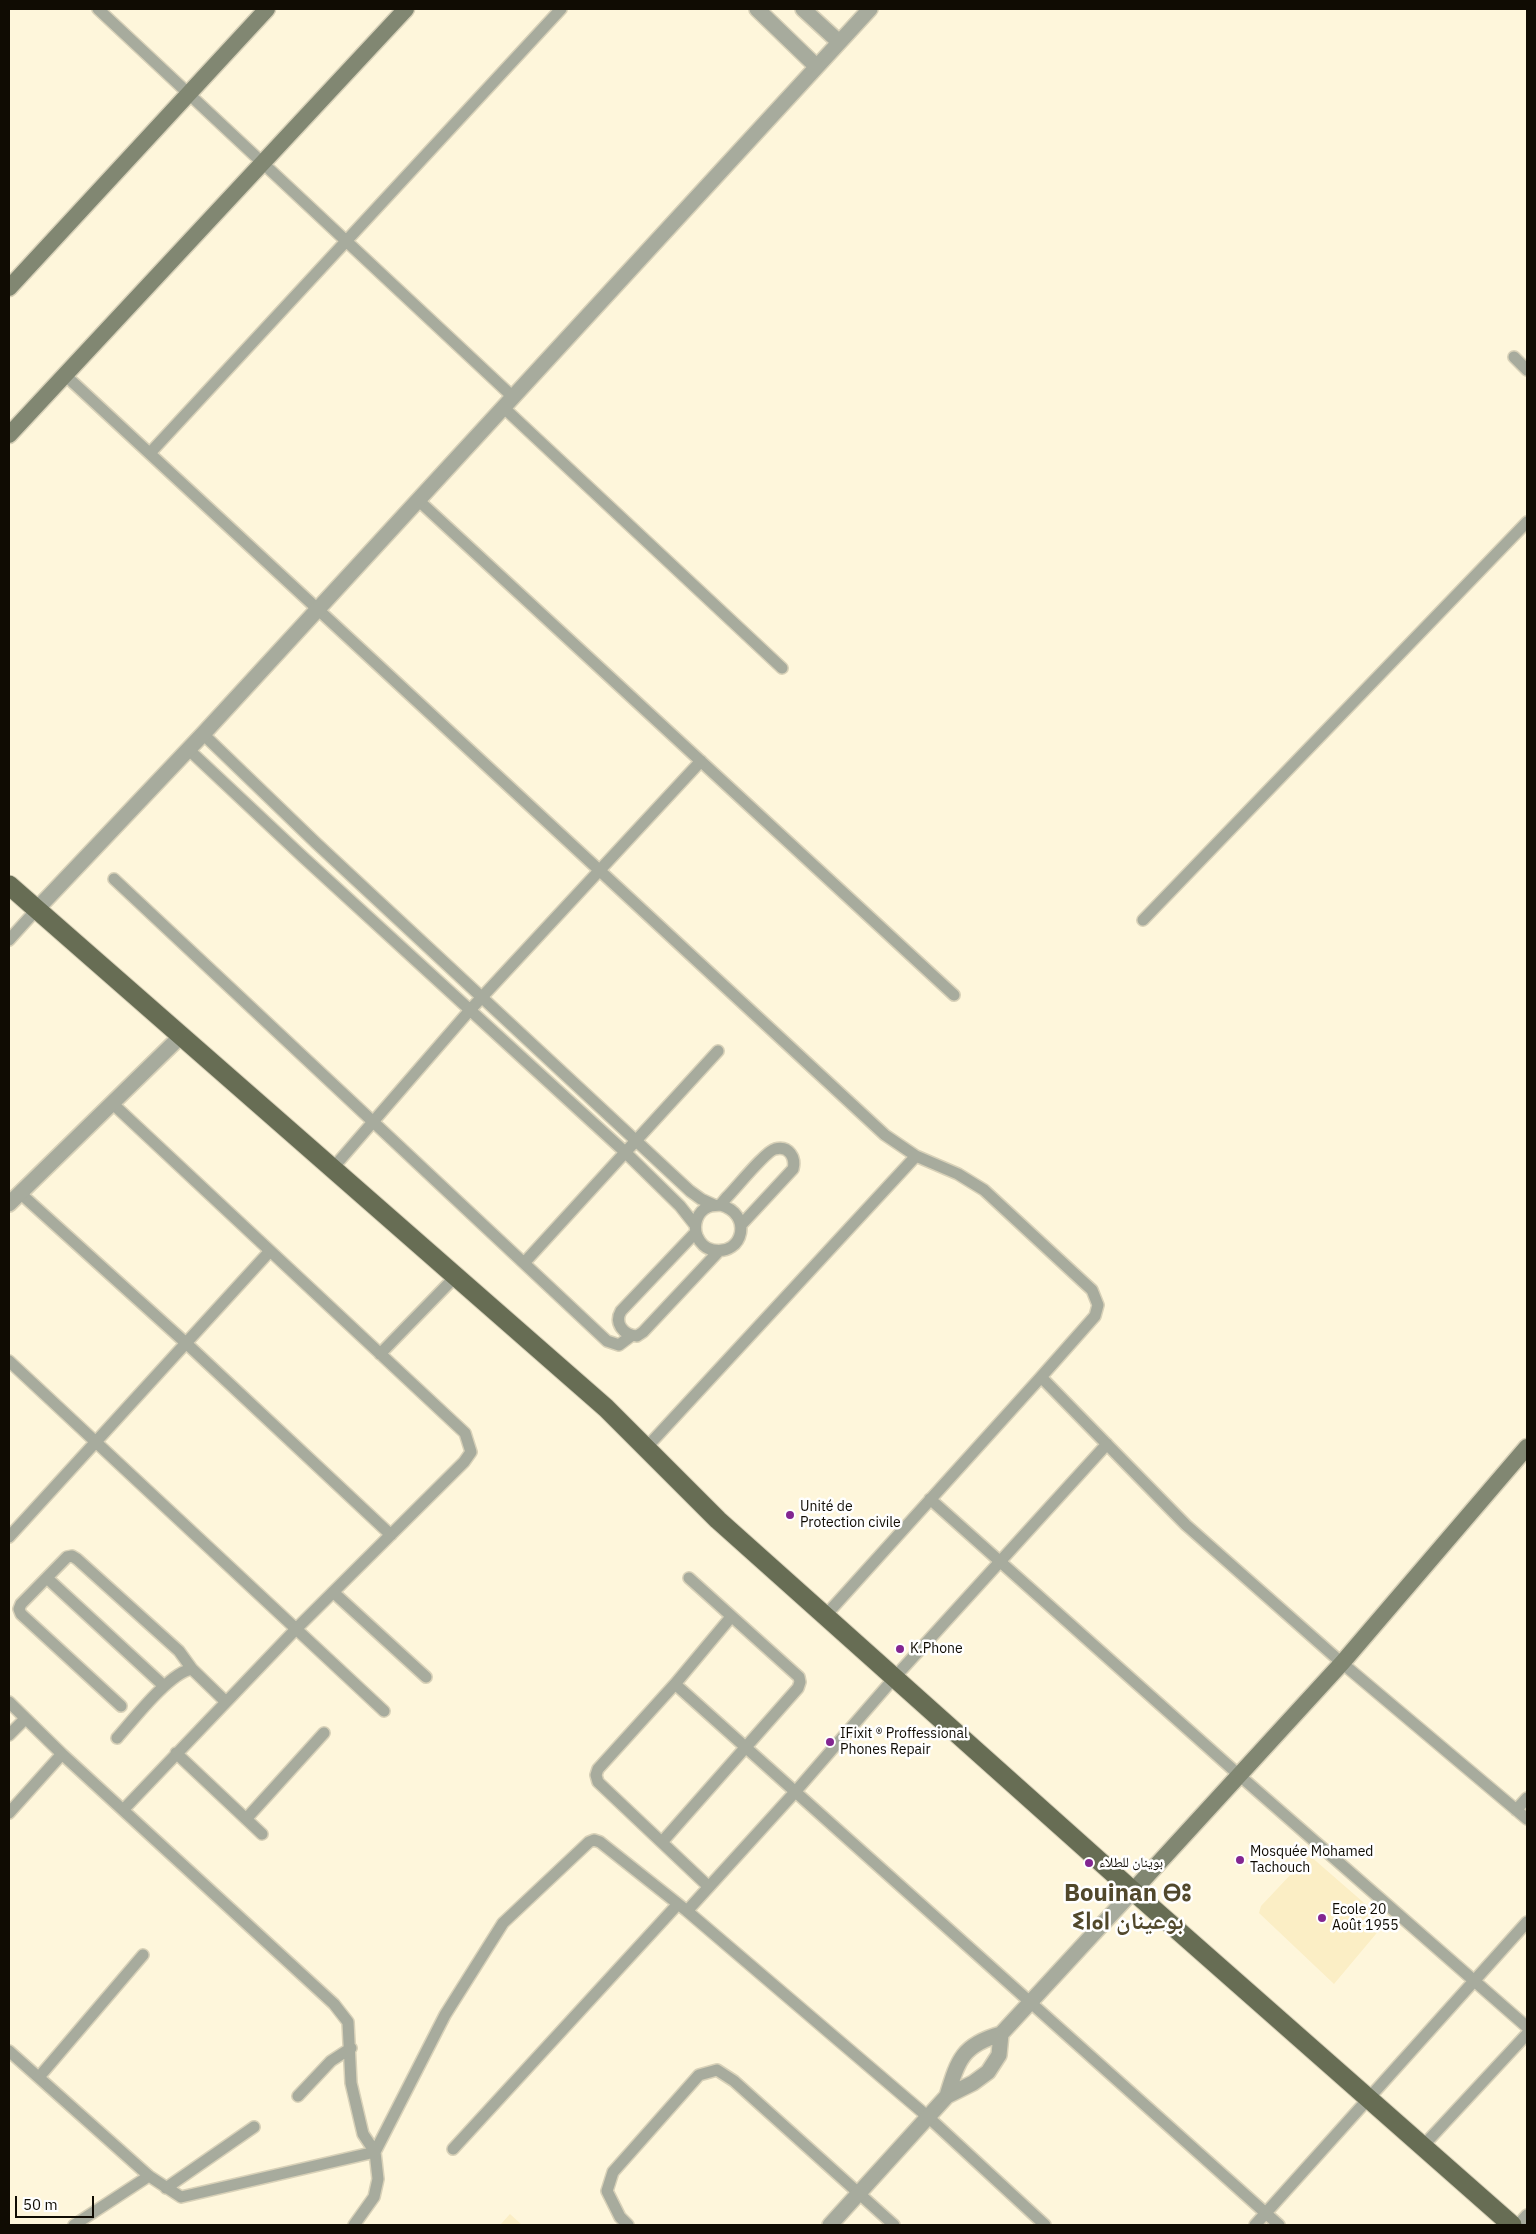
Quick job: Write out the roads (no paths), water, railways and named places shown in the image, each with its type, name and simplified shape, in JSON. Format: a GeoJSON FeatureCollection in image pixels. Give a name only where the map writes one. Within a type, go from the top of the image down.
{"type":"FeatureCollection","features":[{"type":"Feature","properties":{"kind":"main road"},"geometry":{"type":"LineString","coordinates":[[9,288],[267,9]]}},
{"type":"Feature","properties":{"kind":"main road"},"geometry":{"type":"LineString","coordinates":[[9,435],[406,9]]}},
{"type":"Feature","properties":{"kind":"main road"},"geometry":{"type":"LineString","coordinates":[[9,885],[182,1034],[606,1408],[718,1520],[1133,1891],[1512,2225]]}},
{"type":"Feature","properties":{"kind":"main road"},"geometry":{"type":"LineString","coordinates":[[1133,1891],[1342,1663],[1527,1447]]}},
{"type":"Feature","properties":{"kind":"street"},"geometry":{"type":"LineString","coordinates":[[98,9],[346,241],[508,402],[782,668]]}},
{"type":"Feature","properties":{"kind":"street"},"geometry":{"type":"LineString","coordinates":[[150,453],[562,9]]}},
{"type":"Feature","properties":{"kind":"street"},"geometry":{"type":"LineString","coordinates":[[757,9],[816,66]]}},
{"type":"Feature","properties":{"kind":"street"},"geometry":{"type":"LineString","coordinates":[[803,9],[838,42]]}},
{"type":"Feature","properties":{"kind":"street"},"geometry":{"type":"LineString","coordinates":[[9,940],[202,734],[870,9]]}},
{"type":"Feature","properties":{"kind":"street"},"geometry":{"type":"LineString","coordinates":[[1514,357],[1527,370]]}},
{"type":"Feature","properties":{"kind":"street"},"geometry":{"type":"LineString","coordinates":[[66,374],[878,1129],[916,1156],[958,1174],[984,1190],[1095,1294],[1098,1305],[1095,1316],[826,1615]]}},
{"type":"Feature","properties":{"kind":"street"},"geometry":{"type":"LineString","coordinates":[[418,500],[954,995]]}},
{"type":"Feature","properties":{"kind":"street"},"geometry":{"type":"LineString","coordinates":[[1143,920],[1527,522]]}},
{"type":"Feature","properties":{"kind":"street"},"geometry":{"type":"LineString","coordinates":[[202,734],[316,843],[690,1191],[701,1200],[734,1211],[741,1225]]}},
{"type":"Feature","properties":{"kind":"street"},"geometry":{"type":"LineString","coordinates":[[188,749],[625,1152],[680,1206],[695,1228],[704,1246],[719,1251],[726,1250],[738,1240],[741,1225],[793,1169],[794,1158],[790,1152],[777,1148],[771,1150],[717,1205],[702,1212],[695,1228],[622,1310],[618,1321],[620,1326],[631,1336]]}},
{"type":"Feature","properties":{"kind":"street"},"geometry":{"type":"LineString","coordinates":[[333,1168],[470,1010],[701,761]]}},
{"type":"Feature","properties":{"kind":"street"},"geometry":{"type":"LineString","coordinates":[[303,857],[316,843]]}},
{"type":"Feature","properties":{"kind":"street"},"geometry":{"type":"LineString","coordinates":[[114,879],[607,1341],[619,1345],[631,1336],[637,1336],[643,1332],[719,1251]]}},
{"type":"Feature","properties":{"kind":"street"},"geometry":{"type":"LineString","coordinates":[[9,1204],[113,1104],[182,1034]]}},
{"type":"Feature","properties":{"kind":"street"},"geometry":{"type":"LineString","coordinates":[[524,1263],[718,1051]]}},
{"type":"Feature","properties":{"kind":"street"},"geometry":{"type":"LineString","coordinates":[[113,1104],[465,1433],[471,1452],[464,1462],[225,1701],[123,1810]]}},
{"type":"Feature","properties":{"kind":"street"},"geometry":{"type":"LineString","coordinates":[[646,1448],[916,1156]]}},
{"type":"Feature","properties":{"kind":"street"},"geometry":{"type":"LineString","coordinates":[[20,1193],[187,1344],[391,1535]]}},
{"type":"Feature","properties":{"kind":"street"},"geometry":{"type":"LineString","coordinates":[[9,1537],[270,1251]]}},
{"type":"Feature","properties":{"kind":"street"},"geometry":{"type":"LineString","coordinates":[[380,1354],[456,1277]]}},
{"type":"Feature","properties":{"kind":"street"},"geometry":{"type":"LineString","coordinates":[[9,1361],[384,1712]]}},
{"type":"Feature","properties":{"kind":"street"},"geometry":{"type":"LineString","coordinates":[[1041,1377],[1186,1525],[1342,1663],[1527,1819]]}},
{"type":"Feature","properties":{"kind":"street"},"geometry":{"type":"LineString","coordinates":[[453,2150],[682,1908],[709,1886],[796,1791],[895,1677],[1107,1444]]}},
{"type":"Feature","properties":{"kind":"street"},"geometry":{"type":"LineString","coordinates":[[930,1499],[1239,1775],[1527,2027]]}},
{"type":"Feature","properties":{"kind":"street"},"geometry":{"type":"LineString","coordinates":[[122,1706],[21,1614],[19,1609],[21,1604],[67,1557],[72,1556],[77,1559],[179,1652],[192,1669],[225,1701]]}},
{"type":"Feature","properties":{"kind":"street"},"geometry":{"type":"LineString","coordinates":[[47,1578],[164,1686]]}},
{"type":"Feature","properties":{"kind":"street"},"geometry":{"type":"LineString","coordinates":[[662,1842],[798,1688],[800,1682],[798,1677],[689,1578]]}},
{"type":"Feature","properties":{"kind":"street"},"geometry":{"type":"LineString","coordinates":[[333,1592],[426,1677]]}},
{"type":"Feature","properties":{"kind":"street"},"geometry":{"type":"LineString","coordinates":[[709,1886],[598,1782],[596,1775],[598,1768],[674,1684],[731,1617]]}},
{"type":"Feature","properties":{"kind":"street"},"geometry":{"type":"LineString","coordinates":[[117,1738],[164,1686],[184,1670],[192,1669]]}},
{"type":"Feature","properties":{"kind":"street"},"geometry":{"type":"LineString","coordinates":[[674,1684],[1031,2001],[1279,2225]]}},
{"type":"Feature","properties":{"kind":"street"},"geometry":{"type":"LineString","coordinates":[[9,1702],[62,1754],[334,2004],[348,2022],[351,2048],[351,2083],[363,2134],[375,2152],[378,2179],[374,2197],[354,2225]]}},
{"type":"Feature","properties":{"kind":"street"},"geometry":{"type":"LineString","coordinates":[[9,1735],[26,1719]]}},
{"type":"Feature","properties":{"kind":"street"},"geometry":{"type":"LineString","coordinates":[[246,1819],[324,1734]]}},
{"type":"Feature","properties":{"kind":"street"},"geometry":{"type":"LineString","coordinates":[[176,1753],[262,1834]]}},
{"type":"Feature","properties":{"kind":"street"},"geometry":{"type":"LineString","coordinates":[[9,1813],[62,1754]]}},
{"type":"Feature","properties":{"kind":"street"},"geometry":{"type":"LineString","coordinates":[[1516,1810],[1527,1798]]}},
{"type":"Feature","properties":{"kind":"street"},"geometry":{"type":"LineString","coordinates":[[9,2051],[149,2176],[181,2197],[375,2152],[445,2015],[503,1923],[589,1842],[594,1840],[600,1842],[682,1908],[927,2116],[1045,2225]]}},
{"type":"Feature","properties":{"kind":"street"},"geometry":{"type":"LineString","coordinates":[[947,2096],[954,2074],[964,2054],[980,2040],[1000,2034],[1133,1891]]}},
{"type":"Feature","properties":{"kind":"street"},"geometry":{"type":"LineString","coordinates":[[1255,2225],[1527,1922]]}},
{"type":"Feature","properties":{"kind":"street"},"geometry":{"type":"LineString","coordinates":[[39,2078],[143,1955]]}},
{"type":"Feature","properties":{"kind":"street"},"geometry":{"type":"LineString","coordinates":[[830,2225],[947,2096],[988,2072],[999,2055],[1000,2034]]}},
{"type":"Feature","properties":{"kind":"street"},"geometry":{"type":"LineString","coordinates":[[1423,2146],[1527,2034]]}},
{"type":"Feature","properties":{"kind":"street"},"geometry":{"type":"LineString","coordinates":[[298,2096],[331,2061],[351,2048]]}},
{"type":"Feature","properties":{"kind":"street"},"geometry":{"type":"LineString","coordinates":[[628,2225],[620,2217],[607,2191],[612,2172],[699,2075],[717,2070],[734,2081],[894,2225]]}},
{"type":"Feature","properties":{"kind":"street"},"geometry":{"type":"LineString","coordinates":[[166,2188],[254,2127]]}},
{"type":"Feature","properties":{"kind":"street"},"geometry":{"type":"LineString","coordinates":[[74,2225],[149,2176]]}},
{"type":"Feature","properties":{"kind":"street"},"geometry":{"type":"LineString","coordinates":[[1518,2225],[1527,2216]]}},
{"type":"Feature","properties":{"kind":"place","name":"Unité de Protection civile"},"geometry":{"type":"Point","coordinates":[790,1515]}},
{"type":"Feature","properties":{"kind":"place","name":"K.Phone"},"geometry":{"type":"Point","coordinates":[900,1649]}},
{"type":"Feature","properties":{"kind":"place","name":"IFixit ® Proffessional Phones Repair"},"geometry":{"type":"Point","coordinates":[830,1742]}},
{"type":"Feature","properties":{"kind":"place","name":"Mosquée Mohamed Tachouch"},"geometry":{"type":"Point","coordinates":[1240,1860]}},
{"type":"Feature","properties":{"kind":"place","name":"بوينان للطلاء"},"geometry":{"type":"Point","coordinates":[1089,1863]}},
{"type":"Feature","properties":{"kind":"place","name":"Ecole 20 Août 1955"},"geometry":{"type":"Point","coordinates":[1322,1918]}},
{"type":"Feature","properties":{"kind":"district","name":"Bouinan ⴱⵓ ⵉⵏⴰⵏ بوعينان"},"geometry":{"type":"Point","coordinates":[1128,1908]}}]}
